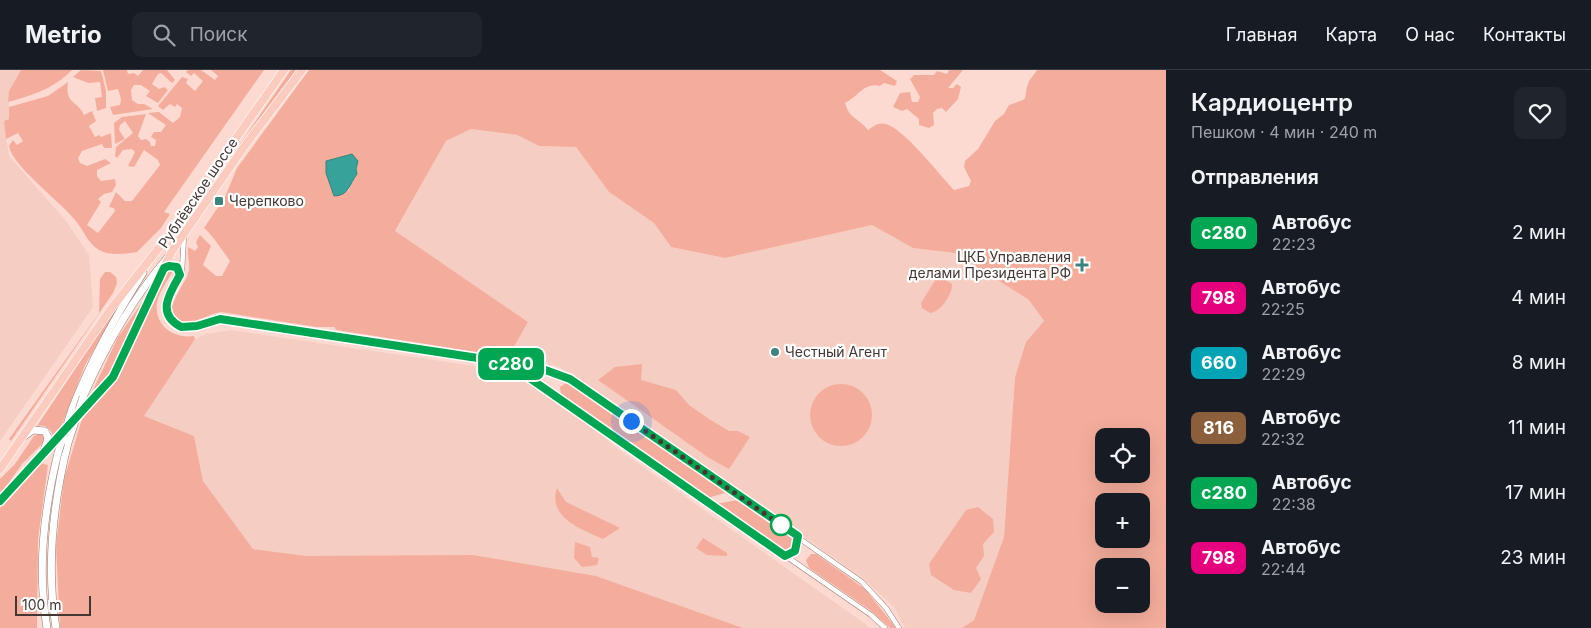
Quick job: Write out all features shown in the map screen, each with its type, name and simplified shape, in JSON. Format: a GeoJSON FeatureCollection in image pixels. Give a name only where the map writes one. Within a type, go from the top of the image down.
{"type":"FeatureCollection","features":[{"type":"Feature","properties":{"kind":"main road","name":"Рублёвское шоссе"},"geometry":{"type":"LineString","coordinates":[[0,469],[110,310],[158,249],[284,70]]}},
{"type":"Feature","properties":{"kind":"main road","name":"Рублёвское шоссе"},"geometry":{"type":"LineString","coordinates":[[0,501],[113,377],[172,251],[302,70]]}},
{"type":"Feature","properties":{"kind":"main road"},"geometry":{"type":"LineString","coordinates":[[42,628],[44,529],[48,495],[58,453],[89,364],[105,334],[158,249]]}},
{"type":"Feature","properties":{"kind":"main road"},"geometry":{"type":"LineString","coordinates":[[56,628],[52,573],[52,528],[60,473],[68,444],[99,361],[118,327],[154,273],[172,251]]}},
{"type":"Feature","properties":{"kind":"main road"},"geometry":{"type":"LineString","coordinates":[[23,436],[38,429],[45,431],[48,438],[43,453]]}},
{"type":"Feature","properties":{"kind":"main road"},"geometry":{"type":"LineString","coordinates":[[44,590],[47,628]]}},
{"type":"Feature","properties":{"kind":"street"},"geometry":{"type":"LineString","coordinates":[[184,234],[183,264],[180,275],[166,299],[169,317],[181,327],[197,326],[220,319],[485,361],[537,367],[570,379],[862,582],[886,608],[899,628]]}},
{"type":"Feature","properties":{"kind":"street"},"geometry":{"type":"LineString","coordinates":[[164,268],[177,267],[180,275]]}},
{"type":"Feature","properties":{"kind":"street"},"geometry":{"type":"LineString","coordinates":[[485,361],[512,369],[528,377],[863,610],[885,628]]}},
{"type":"Feature","properties":{"kind":"shaded area"},"geometry":{"type":"Polygon","coordinates":[[[0,70],[21,70],[9,91],[9,119],[4,122],[9,156],[66,221],[89,255],[93,307],[0,441],[0,70]]]}},
{"type":"Feature","properties":{"kind":"shaded area"},"geometry":{"type":"Polygon","coordinates":[[[21,70],[72,70],[58,82],[42,90],[8,102],[9,91],[21,70]]]}},
{"type":"Feature","properties":{"kind":"shaded area"},"geometry":{"type":"Polygon","coordinates":[[[81,70],[101,71],[106,91],[106,108],[97,111],[95,98],[102,97],[100,82],[88,83],[73,77],[81,70]]]}},
{"type":"Feature","properties":{"kind":"shaded area"},"geometry":{"type":"Polygon","coordinates":[[[103,70],[127,70],[128,74],[134,73],[138,76],[143,70],[167,70],[175,80],[172,83],[161,73],[158,74],[152,84],[159,89],[164,87],[168,90],[158,103],[146,96],[150,91],[141,85],[134,85],[131,90],[132,100],[153,109],[113,115],[110,107],[120,105],[121,99],[118,89],[108,91],[103,70]]]}},
{"type":"Feature","properties":{"kind":"shaded area"},"geometry":{"type":"Polygon","coordinates":[[[188,70],[201,70],[215,80],[218,76],[211,70],[264,70],[164,212],[170,214],[161,228],[137,252],[113,254],[103,252],[92,244],[68,212],[28,173],[12,154],[9,146],[13,140],[17,145],[23,141],[18,133],[6,139],[4,121],[9,119],[9,107],[48,96],[68,82],[68,95],[70,99],[84,115],[92,111],[96,121],[89,126],[95,137],[111,133],[112,148],[104,148],[102,144],[82,151],[78,158],[80,163],[87,166],[105,159],[111,163],[97,170],[97,176],[101,181],[115,179],[116,185],[112,192],[104,194],[98,199],[101,202],[87,225],[98,233],[115,211],[114,208],[109,207],[116,192],[125,201],[132,201],[160,165],[158,160],[144,150],[134,167],[128,166],[135,152],[132,149],[123,150],[117,158],[115,156],[116,147],[133,133],[125,121],[120,125],[119,130],[125,139],[115,144],[114,123],[122,117],[146,114],[138,136],[141,140],[146,139],[150,142],[151,146],[155,146],[156,140],[151,137],[154,132],[161,132],[166,125],[148,113],[159,112],[173,123],[180,117],[182,108],[177,104],[175,107],[170,104],[163,110],[158,106],[182,77],[188,79],[186,83],[195,91],[203,81],[194,73],[191,76],[186,72],[188,70]]]}},
{"type":"Feature","properties":{"kind":"shaded area"},"geometry":{"type":"Polygon","coordinates":[[[291,70],[296,70],[238,147],[291,70]]]}},
{"type":"Feature","properties":{"kind":"shaded area"},"geometry":{"type":"Polygon","coordinates":[[[309,70],[880,70],[897,81],[895,86],[884,83],[880,86],[874,85],[865,88],[845,103],[849,113],[868,130],[876,125],[886,124],[902,134],[931,163],[954,190],[969,186],[971,181],[964,167],[965,161],[978,149],[995,121],[1004,114],[1009,105],[1024,100],[1029,82],[1037,70],[1166,70],[1166,628],[962,628],[974,620],[1004,537],[1015,377],[1026,342],[1044,321],[1029,300],[955,253],[913,248],[872,225],[725,258],[671,247],[654,223],[609,192],[576,147],[539,146],[517,135],[471,129],[446,141],[395,231],[528,322],[508,357],[337,330],[334,327],[317,327],[221,312],[189,322],[176,320],[172,315],[172,308],[189,271],[188,247],[195,251],[198,247],[196,242],[200,235],[211,246],[203,265],[216,276],[222,276],[230,261],[204,228],[225,197],[237,168],[309,70]],[[352,154],[347,156],[348,192],[357,173],[358,163],[352,154]]]}},
{"type":"Feature","properties":{"kind":"shaded area"},"geometry":{"type":"Polygon","coordinates":[[[949,70],[963,70],[948,88],[953,88],[957,84],[961,87],[958,99],[946,112],[942,108],[937,109],[933,113],[934,125],[929,128],[919,125],[919,119],[907,109],[902,111],[893,107],[900,93],[910,92],[912,102],[918,102],[920,97],[910,79],[914,75],[934,75],[937,71],[947,74],[949,70]]]}},
{"type":"Feature","properties":{"kind":"shaded area"},"geometry":{"type":"Polygon","coordinates":[[[471,129],[517,135],[539,146],[576,147],[609,192],[654,223],[671,247],[725,258],[872,225],[913,248],[955,253],[1029,300],[1044,321],[1026,342],[1015,377],[1004,537],[974,620],[962,628],[905,628],[894,607],[863,578],[571,374],[557,366],[508,357],[528,322],[395,232],[446,141],[471,129]]]}},
{"type":"Feature","properties":{"kind":"shaded area"},"geometry":{"type":"Polygon","coordinates":[[[170,268],[173,271],[161,291],[157,303],[159,318],[162,324],[173,333],[194,336],[195,339],[144,416],[194,436],[203,481],[253,549],[307,556],[473,555],[596,576],[743,628],[60,628],[56,546],[64,479],[82,419],[115,381],[161,282],[170,268]]]}},
{"type":"Feature","properties":{"kind":"shaded area"},"geometry":{"type":"Polygon","coordinates":[[[105,272],[110,272],[116,277],[117,283],[113,293],[11,441],[9,439],[99,313],[100,279],[105,272]]]}},
{"type":"Feature","properties":{"kind":"shaded area"},"geometry":{"type":"Polygon","coordinates":[[[942,278],[952,284],[951,292],[942,306],[930,313],[922,308],[921,303],[936,279],[942,278]]]}},
{"type":"Feature","properties":{"kind":"shaded area"},"geometry":{"type":"Polygon","coordinates":[[[132,284],[85,365],[57,437],[53,437],[48,428],[37,426],[132,284]]]}},
{"type":"Feature","properties":{"kind":"shaded area"},"geometry":{"type":"Polygon","coordinates":[[[145,298],[121,355],[98,392],[94,388],[118,337],[145,298]]]}},
{"type":"Feature","properties":{"kind":"shaded area"},"geometry":{"type":"Polygon","coordinates":[[[231,330],[502,370],[520,377],[598,432],[619,450],[871,628],[743,628],[596,576],[561,571],[307,556],[253,549],[203,481],[194,436],[144,416],[195,339],[206,334],[231,330]]]}},
{"type":"Feature","properties":{"kind":"shaded area"},"geometry":{"type":"Polygon","coordinates":[[[642,364],[641,380],[676,390],[689,405],[709,419],[729,431],[738,431],[750,437],[729,469],[709,458],[598,380],[615,367],[642,364]]]}},
{"type":"Feature","properties":{"kind":"shaded area"},"geometry":{"type":"Polygon","coordinates":[[[566,383],[571,384],[723,489],[725,493],[711,497],[702,495],[561,396],[560,387],[566,383]]]}},
{"type":"Feature","properties":{"kind":"shaded area"},"geometry":{"type":"Polygon","coordinates":[[[841,384],[858,389],[863,393],[867,398],[872,415],[867,432],[863,437],[858,441],[841,446],[824,441],[819,437],[815,432],[810,415],[815,398],[819,393],[824,389],[841,384]]]}},
{"type":"Feature","properties":{"kind":"shaded area"},"geometry":{"type":"Polygon","coordinates":[[[40,433],[45,435],[44,442],[22,464],[0,495],[0,479],[15,464],[34,436],[40,433]]]}},
{"type":"Feature","properties":{"kind":"shaded area"},"geometry":{"type":"Polygon","coordinates":[[[40,463],[48,465],[38,539],[37,628],[0,628],[0,508],[40,463]]]}},
{"type":"Feature","properties":{"kind":"shaded area"},"geometry":{"type":"Polygon","coordinates":[[[557,488],[566,502],[620,528],[603,539],[577,527],[562,515],[557,507],[555,498],[557,488]]]}},
{"type":"Feature","properties":{"kind":"shaded area"},"geometry":{"type":"Polygon","coordinates":[[[738,500],[792,537],[794,545],[791,550],[782,550],[715,504],[738,500]]]}},
{"type":"Feature","properties":{"kind":"shaded area"},"geometry":{"type":"Polygon","coordinates":[[[978,507],[993,519],[994,532],[983,544],[984,556],[976,568],[981,579],[971,593],[954,590],[931,575],[929,564],[966,510],[978,507]]]}},
{"type":"Feature","properties":{"kind":"shaded area"},"geometry":{"type":"Polygon","coordinates":[[[703,538],[727,553],[727,556],[707,555],[696,548],[703,538]]]}},
{"type":"Feature","properties":{"kind":"shaded area"},"geometry":{"type":"Polygon","coordinates":[[[575,542],[590,547],[592,557],[599,558],[597,565],[582,567],[574,558],[575,542]]]}},
{"type":"Feature","properties":{"kind":"shaded area"},"geometry":{"type":"Polygon","coordinates":[[[811,554],[816,554],[865,589],[896,628],[890,628],[870,610],[809,568],[806,560],[811,554]]]}},
{"type":"Feature","properties":{"kind":"water"},"geometry":{"type":"Polygon","coordinates":[[[352,154],[358,161],[357,174],[343,194],[334,196],[326,173],[326,161],[352,154]]]}},
{"type":"Feature","properties":{"kind":"bus line","name":"с280"},"geometry":{"type":"LineString","coordinates":[[0,501],[113,377],[164,268],[174,266],[177,267],[180,275],[166,299],[166,308],[169,317],[181,327],[197,326],[220,319],[485,361],[537,367],[570,379],[798,536],[797,548],[792,554],[785,556],[528,377],[501,365]]}},
{"type":"Feature","properties":{"kind":"place","name":"Черепково"},"geometry":{"type":"Point","coordinates":[219,201]}},
{"type":"Feature","properties":{"kind":"place","name":"ЦКБ Управления делами Президента РФ"},"geometry":{"type":"Point","coordinates":[1082,265]}},
{"type":"Feature","properties":{"kind":"place","name":"Честный Агент"},"geometry":{"type":"Point","coordinates":[775,352]}},
{"type":"Feature","properties":{"kind":"route"},"geometry":{"type":"LineString","coordinates":[[631,421],[781,525]]}}]}
